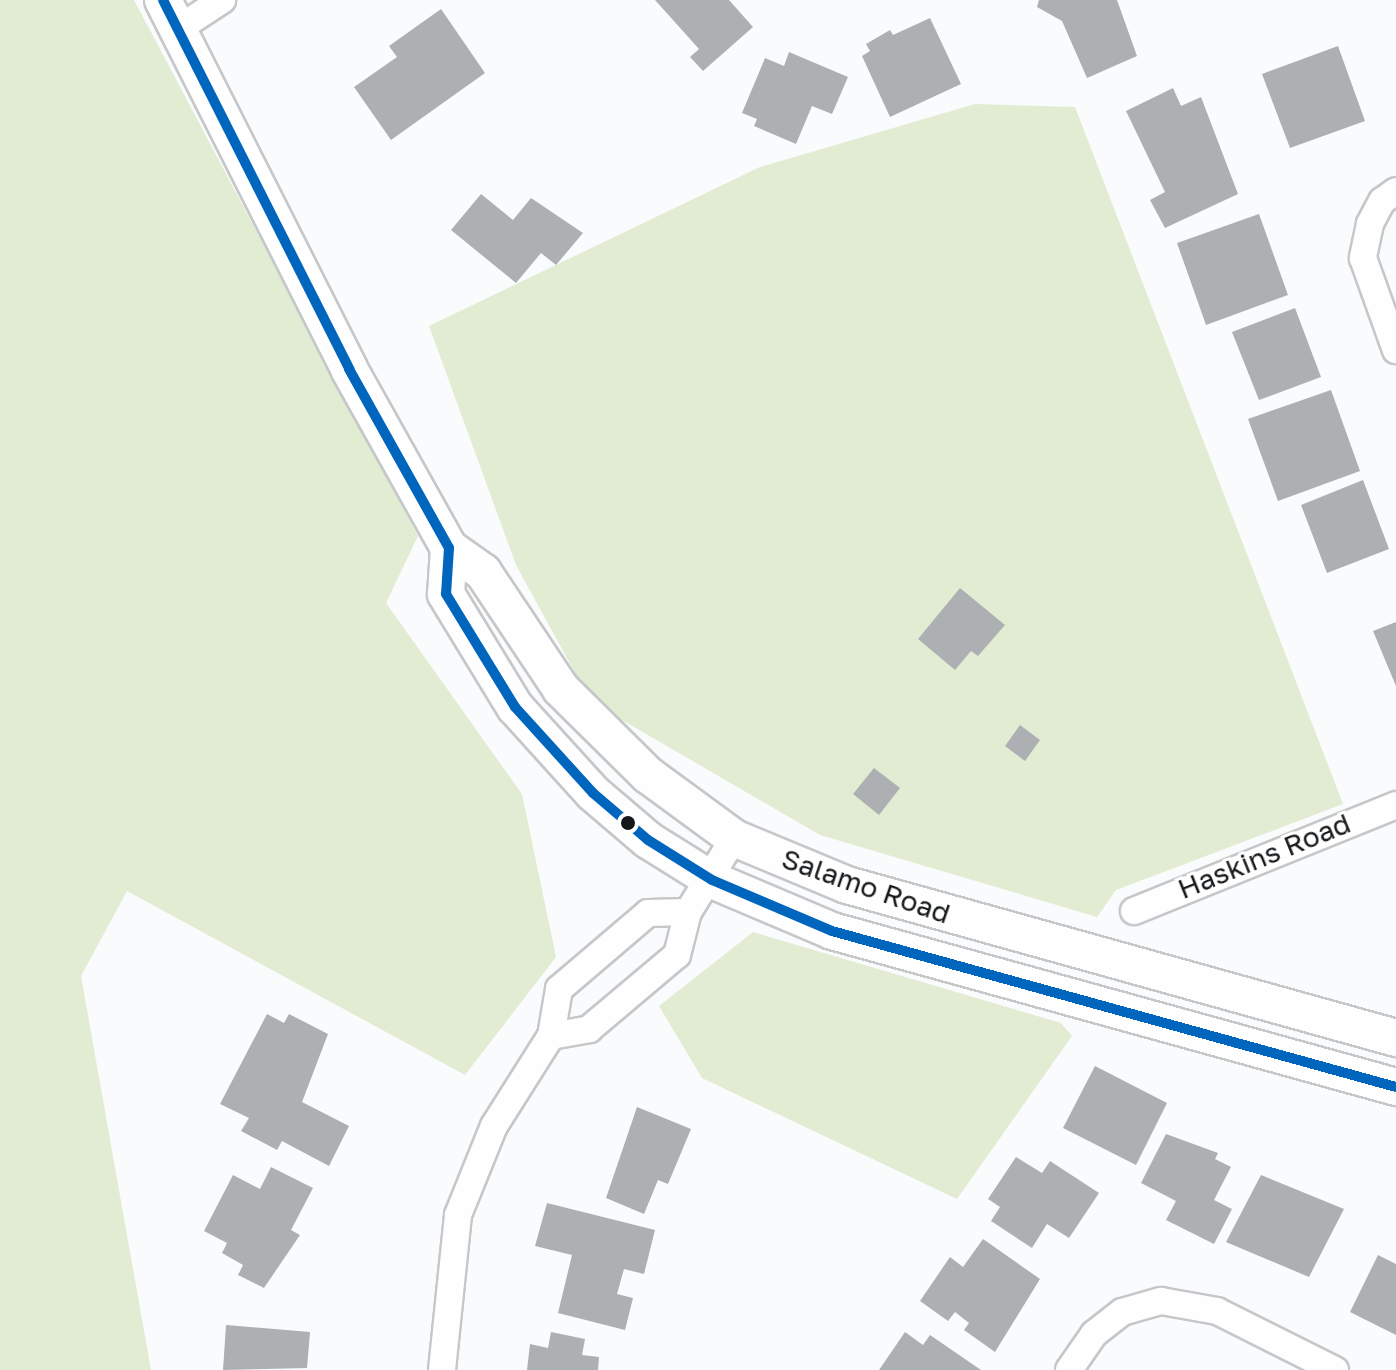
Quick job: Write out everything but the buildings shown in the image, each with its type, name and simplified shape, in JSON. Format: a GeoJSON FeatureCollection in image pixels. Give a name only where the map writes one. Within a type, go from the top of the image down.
{"type":"FeatureCollection","features":[{"type":"Feature","properties":{"kind":"main road","name":"Salamo Road"},"geometry":{"type":"LineString","coordinates":[[170,15],[349,369],[449,548],[483,572],[537,659],[613,744],[734,838],[879,895],[1396,1038]]}},
{"type":"Feature","properties":{"kind":"main road","name":"Salamo Road"},"geometry":{"type":"LineString","coordinates":[[449,548],[446,594],[515,707],[593,793],[648,840],[712,880],[832,931],[1396,1087]]}},
{"type":"Feature","properties":{"kind":"street"},"geometry":{"type":"LineString","coordinates":[[170,15],[222,0]]}},
{"type":"Feature","properties":{"kind":"street"},"geometry":{"type":"LineString","coordinates":[[1396,191],[1382,201],[1370,224],[1363,258],[1396,350]]}},
{"type":"Feature","properties":{"kind":"street","name":"Haskins Road"},"geometry":{"type":"LineString","coordinates":[[1134,911],[1396,805]]}},
{"type":"Feature","properties":{"kind":"street"},"geometry":{"type":"LineString","coordinates":[[551,1036],[589,1029],[619,1008],[677,955],[688,912],[712,880],[734,838]]}},
{"type":"Feature","properties":{"kind":"street"},"geometry":{"type":"LineString","coordinates":[[442,1370],[458,1215],[494,1126],[551,1036],[559,989],[606,945],[648,913],[688,912]]}},
{"type":"Feature","properties":{"kind":"street"},"geometry":{"type":"LineString","coordinates":[[1069,1370],[1094,1334],[1122,1312],[1161,1301],[1217,1311],[1335,1370]]}},
{"type":"Feature","properties":{"kind":"green space"},"geometry":{"type":"Polygon","coordinates":[[[0,0],[134,0],[418,536],[386,603],[522,794],[556,957],[465,1075],[127,891],[81,976],[151,1370],[0,1370],[0,0]]]}},
{"type":"Feature","properties":{"kind":"green space"},"geometry":{"type":"Polygon","coordinates":[[[975,104],[1075,107],[1343,804],[1116,890],[1097,917],[820,835],[591,702],[516,565],[429,326],[760,167],[975,104]]]}},
{"type":"Feature","properties":{"kind":"green space"},"geometry":{"type":"Polygon","coordinates":[[[753,932],[1061,1023],[1072,1036],[957,1199],[702,1078],[659,1006],[753,932]]]}},
{"type":"Feature","properties":{"kind":"transit line"},"geometry":{"type":"LineString","coordinates":[[163,0],[349,369],[449,548],[446,594],[515,707],[593,793],[648,840],[712,880],[832,931],[1396,1087]]}}]}
